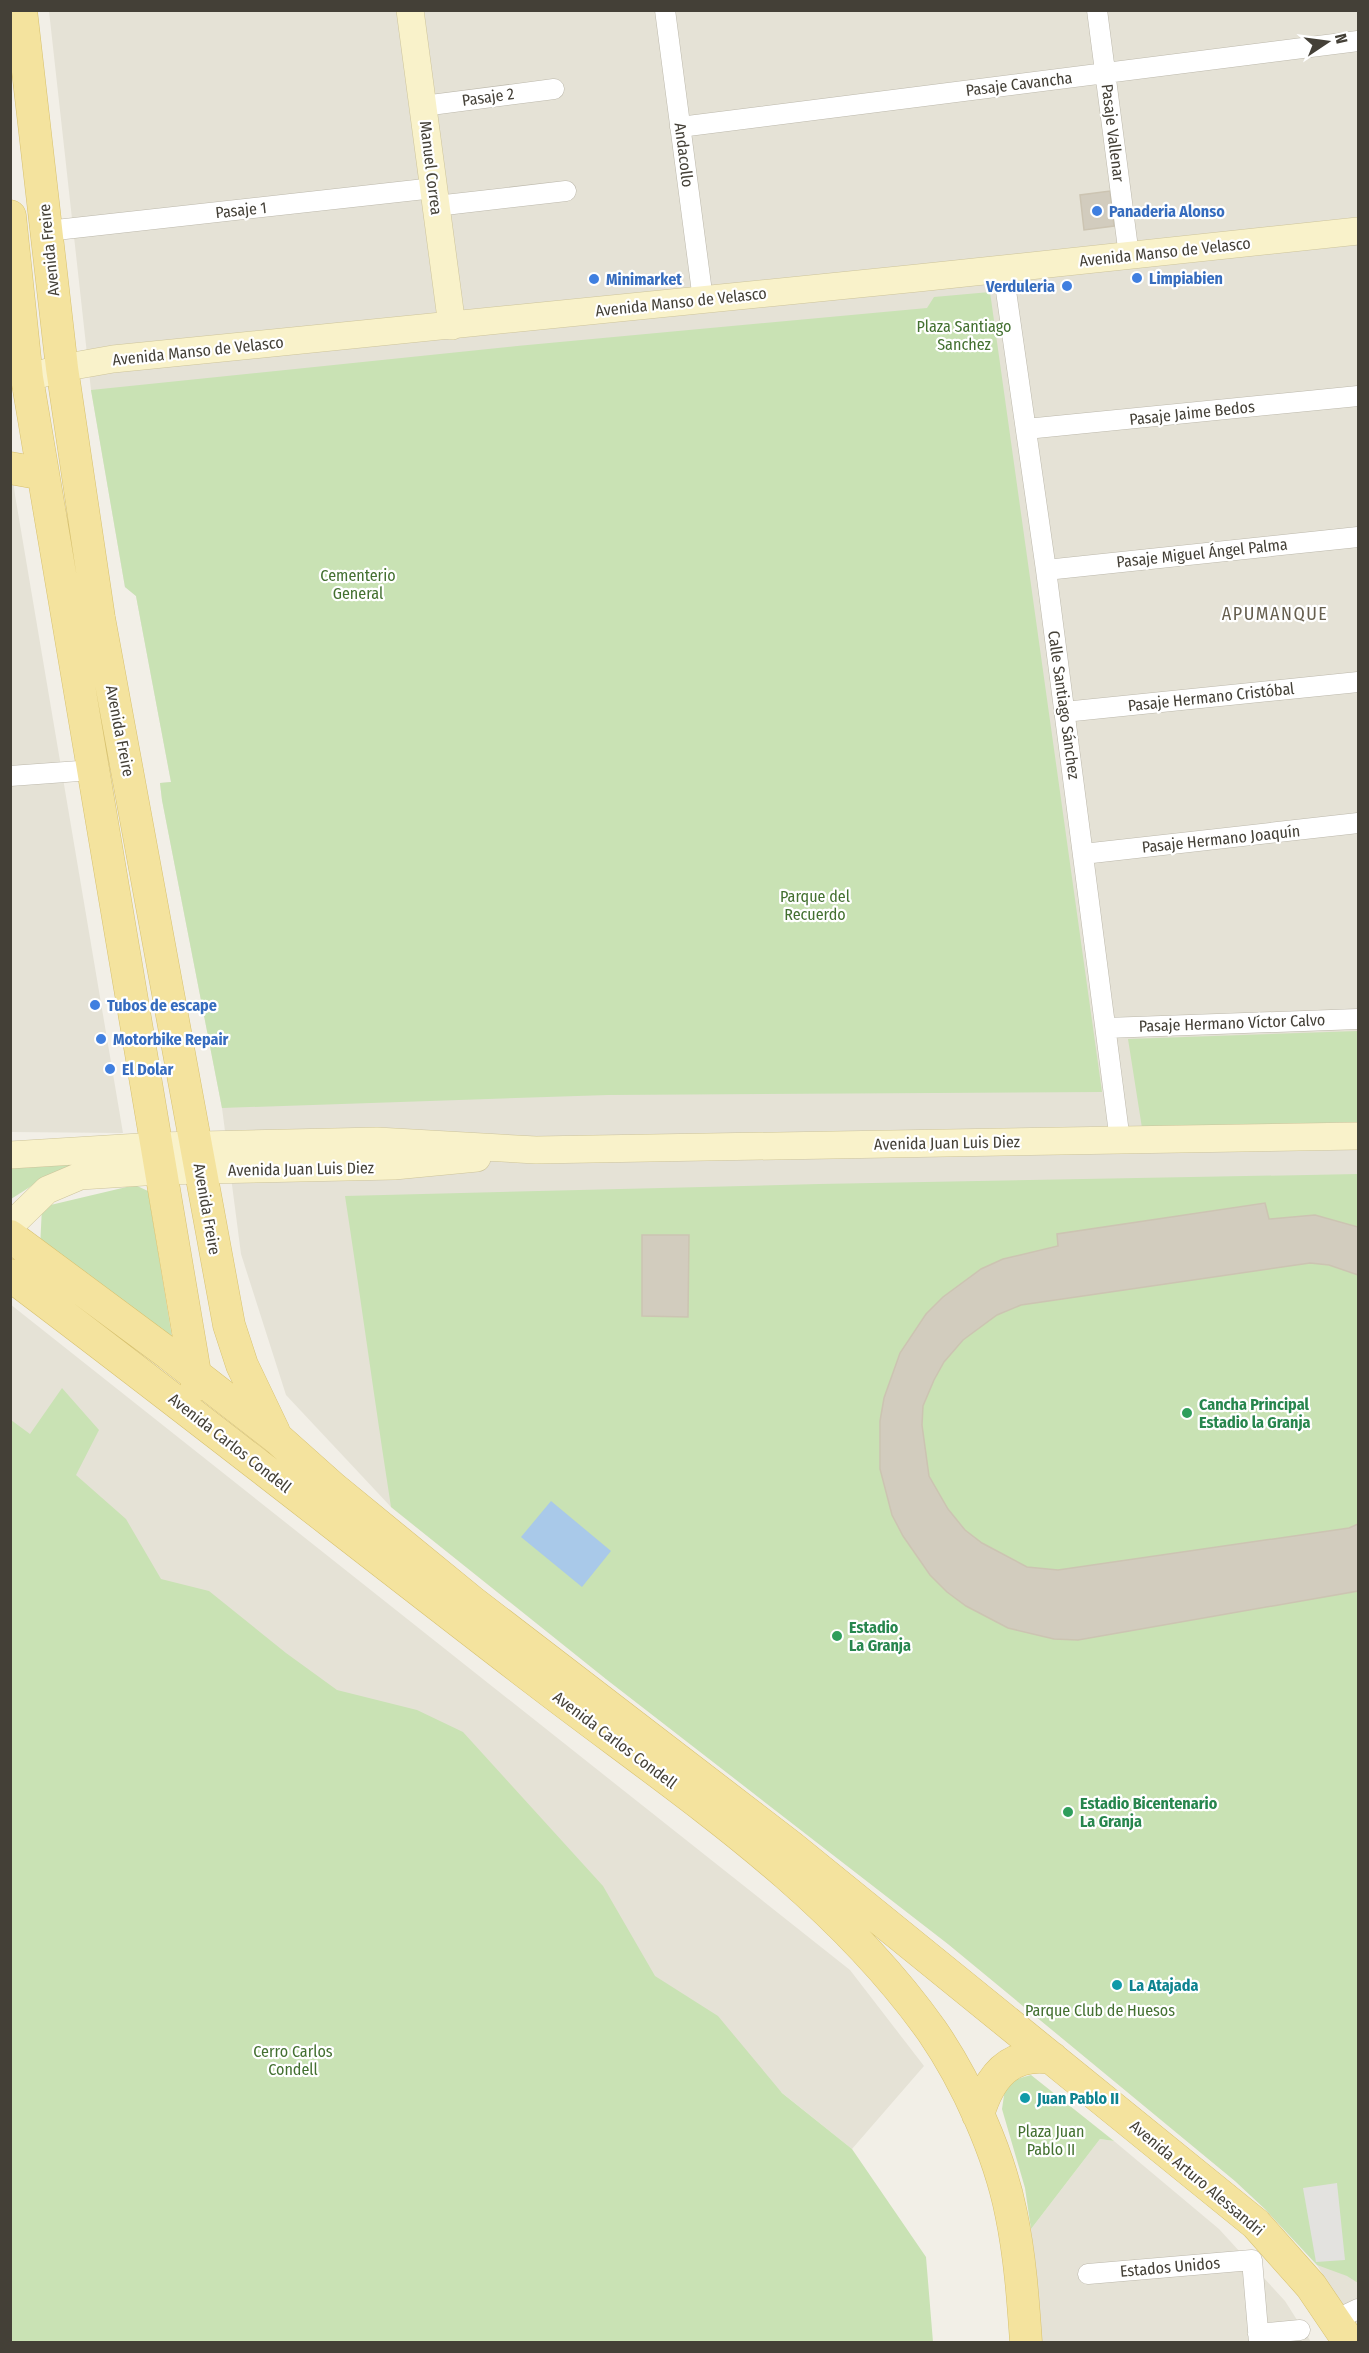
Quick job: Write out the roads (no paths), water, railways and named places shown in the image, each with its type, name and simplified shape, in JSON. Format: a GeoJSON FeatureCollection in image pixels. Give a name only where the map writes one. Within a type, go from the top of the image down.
{"type":"FeatureCollection","features":[{"type":"Feature","properties":{"kind":"main road","name":"Avenida Freire"},"geometry":{"type":"LineString","coordinates":[[21,10],[62,368],[99,618],[228,1325],[242,1365],[277,1438]]}},
{"type":"Feature","properties":{"kind":"main road","name":"Avenida Freire"},"geometry":{"type":"LineString","coordinates":[[10,216],[19,385],[43,474],[195,1373],[212,1429]]}},
{"type":"Feature","properties":{"kind":"main road"},"geometry":{"type":"LineString","coordinates":[[10,468],[43,474]]}},
{"type":"Feature","properties":{"kind":"main road","name":"Avenida Carlos Condell"},"geometry":{"type":"LineString","coordinates":[[10,1236],[195,1373],[277,1438],[333,1488],[471,1601],[856,1899]]}},
{"type":"Feature","properties":{"kind":"main road","name":"Avenida Carlos Condell"},"geometry":{"type":"LineString","coordinates":[[10,1275],[485,1641],[757,1847],[853,1937],[932,2031],[956,2071],[978,2115],[995,2158],[1011,2210],[1026,2343]]}},
{"type":"Feature","properties":{"kind":"main road","name":"Avenida Arturo Alessandri"},"geometry":{"type":"LineString","coordinates":[[856,1899],[1256,2224],[1348,2324]]}},
{"type":"Feature","properties":{"kind":"main road"},"geometry":{"type":"LineString","coordinates":[[978,2115],[986,2092],[1007,2067],[1014,2062],[1033,2057],[1052,2058]]}},
{"type":"Feature","properties":{"kind":"street","name":"Manuel Correa"},"geometry":{"type":"LineString","coordinates":[[410,10],[452,326]]}},
{"type":"Feature","properties":{"kind":"street","name":"Andacollo"},"geometry":{"type":"LineString","coordinates":[[665,10],[703,300]]}},
{"type":"Feature","properties":{"kind":"street","name":"Pasaje Vallenar"},"geometry":{"type":"LineString","coordinates":[[1097,10],[1129,256]]}},
{"type":"Feature","properties":{"kind":"street","name":"Pasaje Cavancha"},"geometry":{"type":"LineString","coordinates":[[680,127],[1359,41]]}},
{"type":"Feature","properties":{"kind":"street","name":"Pasaje 2"},"geometry":{"type":"LineString","coordinates":[[423,106],[554,89]]}},
{"type":"Feature","properties":{"kind":"street","name":"Pasaje 1"},"geometry":{"type":"LineString","coordinates":[[47,231],[435,197],[566,191]]}},
{"type":"Feature","properties":{"kind":"street","name":"Avenida Manso de Velasco"},"geometry":{"type":"LineString","coordinates":[[19,385],[62,368],[113,359],[1003,270],[1359,231]]}},
{"type":"Feature","properties":{"kind":"street","name":"Calle Santiago Sánchez"},"geometry":{"type":"LineString","coordinates":[[1003,270],[1046,570],[1120,1141]]}},
{"type":"Feature","properties":{"kind":"street","name":"Pasaje Jaime Bedos"},"geometry":{"type":"LineString","coordinates":[[1026,429],[1359,396]]}},
{"type":"Feature","properties":{"kind":"street","name":"Pasaje Miguel Ángel Palma"},"geometry":{"type":"LineString","coordinates":[[1046,570],[1359,537]]}},
{"type":"Feature","properties":{"kind":"street","name":"Pasaje Hermano Cristóbal"},"geometry":{"type":"LineString","coordinates":[[1064,712],[1359,682]]}},
{"type":"Feature","properties":{"kind":"street"},"geometry":{"type":"LineString","coordinates":[[10,776],[93,770]]}},
{"type":"Feature","properties":{"kind":"street","name":"Pasaje Hermano Joaquín"},"geometry":{"type":"LineString","coordinates":[[1083,854],[1359,823]]}},
{"type":"Feature","properties":{"kind":"street","name":"Pasaje Hermano Víctor Calvo"},"geometry":{"type":"LineString","coordinates":[[1106,1028],[1359,1019]]}},
{"type":"Feature","properties":{"kind":"street","name":"Avenida Juan Luis Diez"},"geometry":{"type":"LineString","coordinates":[[10,1155],[198,1158],[377,1141],[536,1150],[1359,1136]]}},
{"type":"Feature","properties":{"kind":"street","name":"Avenida Juan Luis Diez"},"geometry":{"type":"LineString","coordinates":[[10,1226],[47,1190],[68,1180],[158,1159]]}},
{"type":"Feature","properties":{"kind":"street","name":"Estados Unidos"},"geometry":{"type":"LineString","coordinates":[[1088,2274],[1252,2260],[1258,2338]]}},
{"type":"Feature","properties":{"kind":"street"},"geometry":{"type":"LineString","coordinates":[[1258,2338],[1299,2330]]}},
{"type":"Feature","properties":{"kind":"water"},"geometry":{"type":"Polygon","coordinates":[[[551,1501],[611,1551],[582,1587],[521,1537],[551,1501]]]}},
{"type":"Feature","properties":{"kind":"place","name":"Panaderia Alonso"},"geometry":{"type":"Point","coordinates":[1097,211]}},
{"type":"Feature","properties":{"kind":"place","name":"Limpiabien"},"geometry":{"type":"Point","coordinates":[1137,278]}},
{"type":"Feature","properties":{"kind":"place","name":"Minimarket"},"geometry":{"type":"Point","coordinates":[594,279]}},
{"type":"Feature","properties":{"kind":"place","name":"Verduleria"},"geometry":{"type":"Point","coordinates":[1067,286]}},
{"type":"Feature","properties":{"kind":"place","name":"Tubos de escape"},"geometry":{"type":"Point","coordinates":[95,1005]}},
{"type":"Feature","properties":{"kind":"place","name":"Motorbike Repair"},"geometry":{"type":"Point","coordinates":[101,1039]}},
{"type":"Feature","properties":{"kind":"place","name":"El Dolar"},"geometry":{"type":"Point","coordinates":[110,1069]}},
{"type":"Feature","properties":{"kind":"place","name":"Cancha Principal Estadio la Granja"},"geometry":{"type":"Point","coordinates":[1187,1413]}},
{"type":"Feature","properties":{"kind":"place","name":"Estadio La Granja"},"geometry":{"type":"Point","coordinates":[837,1636]}},
{"type":"Feature","properties":{"kind":"place","name":"Estadio Bicentenario La Granja"},"geometry":{"type":"Point","coordinates":[1068,1812]}},
{"type":"Feature","properties":{"kind":"place","name":"La Atajada"},"geometry":{"type":"Point","coordinates":[1117,1985]}},
{"type":"Feature","properties":{"kind":"place","name":"Juan Pablo II"},"geometry":{"type":"Point","coordinates":[1025,2098]}},
{"type":"Feature","properties":{"kind":"district","name":"APUMANQUE"},"geometry":{"type":"Point","coordinates":[1275,614]}},
{"type":"Feature","properties":{"kind":"park label","name":"Plaza Santiago Sanchez"},"geometry":{"type":"Point","coordinates":[964,335]}},
{"type":"Feature","properties":{"kind":"park label","name":"Cementerio General"},"geometry":{"type":"Point","coordinates":[358,584]}},
{"type":"Feature","properties":{"kind":"park label","name":"Parque del Recuerdo"},"geometry":{"type":"Point","coordinates":[815,905]}},
{"type":"Feature","properties":{"kind":"park label","name":"Parque Club de Huesos"},"geometry":{"type":"Point","coordinates":[1100,2010]}},
{"type":"Feature","properties":{"kind":"park label","name":"Cerro Carlos Condell"},"geometry":{"type":"Point","coordinates":[293,2060]}},
{"type":"Feature","properties":{"kind":"park label","name":"Plaza Juan Pablo II"},"geometry":{"type":"Point","coordinates":[1051,2140]}}]}
